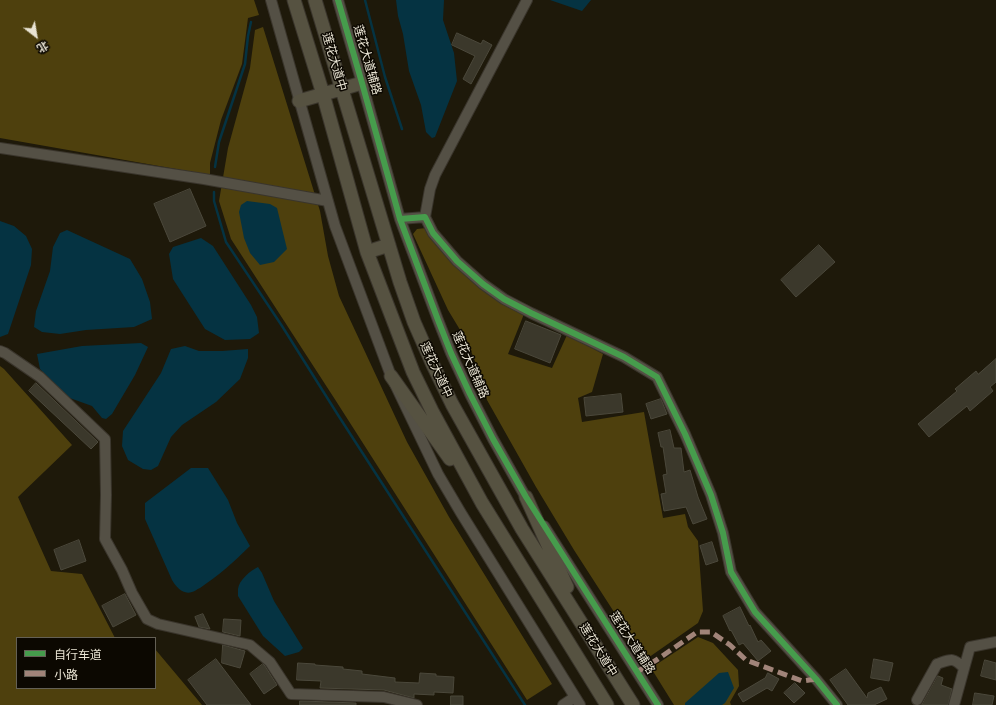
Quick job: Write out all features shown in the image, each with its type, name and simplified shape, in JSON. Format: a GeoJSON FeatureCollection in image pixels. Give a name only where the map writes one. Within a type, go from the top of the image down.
{"type":"FeatureCollection","features":[{"type":"Feature","properties":{"kind":"main road","name":"莲花大道中"},"geometry":{"type":"LineString","coordinates":[[294,0],[323,94],[367,252],[413,372],[432,411],[482,503],[607,705]]}},
{"type":"Feature","properties":{"kind":"main road","name":"莲花大道中"},"geometry":{"type":"LineString","coordinates":[[315,0],[389,245],[414,322],[433,365],[452,404],[522,529],[633,705]]}},
{"type":"Feature","properties":{"kind":"main road"},"geometry":{"type":"LineString","coordinates":[[300,100],[362,83]]}},
{"type":"Feature","properties":{"kind":"main road"},"geometry":{"type":"LineString","coordinates":[[367,252],[389,245]]}},
{"type":"Feature","properties":{"kind":"main road"},"geometry":{"type":"LineString","coordinates":[[391,376],[482,503]]}},
{"type":"Feature","properties":{"kind":"main road"},"geometry":{"type":"LineString","coordinates":[[526,497],[587,633]]}},
{"type":"Feature","properties":{"kind":"street"},"geometry":{"type":"LineString","coordinates":[[271,0],[335,226],[391,376],[438,474],[577,701],[562,705]]}},
{"type":"Feature","properties":{"kind":"street","name":"莲花大道辅路"},"geometry":{"type":"LineString","coordinates":[[338,0],[400,219],[451,353],[493,439],[526,497],[658,705]]}},
{"type":"Feature","properties":{"kind":"street"},"geometry":{"type":"LineString","coordinates":[[527,0],[435,175],[430,189],[425,217],[433,233],[457,261],[483,284],[504,299],[624,357],[657,377],[685,434],[711,495],[723,533],[731,572],[755,612],[816,679],[837,705]]}},
{"type":"Feature","properties":{"kind":"street"},"geometry":{"type":"LineString","coordinates":[[0,148],[204,179],[328,201]]}},
{"type":"Feature","properties":{"kind":"street"},"geometry":{"type":"LineString","coordinates":[[400,219],[425,217]]}},
{"type":"Feature","properties":{"kind":"street"},"geometry":{"type":"LineString","coordinates":[[0,351],[40,377],[105,439],[106,538],[132,593],[147,619],[158,624],[250,645],[270,662],[291,694],[384,697],[417,705]]}},
{"type":"Feature","properties":{"kind":"street"},"geometry":{"type":"LineString","coordinates":[[954,705],[970,647],[996,642]]}},
{"type":"Feature","properties":{"kind":"street"},"geometry":{"type":"LineString","coordinates":[[917,700],[938,664],[950,660],[957,662],[964,668]]}},
{"type":"Feature","properties":{"kind":"shaded area"},"geometry":{"type":"Polygon","coordinates":[[[0,0],[254,0],[259,15],[248,18],[242,64],[221,120],[210,163],[210,175],[0,138],[0,0]]]}},
{"type":"Feature","properties":{"kind":"shaded area"},"geometry":{"type":"Polygon","coordinates":[[[263,27],[320,211],[328,256],[339,296],[407,442],[449,517],[552,684],[527,700],[231,239],[219,201],[228,148],[250,68],[255,30],[263,27]]]}},
{"type":"Feature","properties":{"kind":"shaded area"},"geometry":{"type":"Polygon","coordinates":[[[426,228],[524,314],[508,354],[552,368],[567,335],[603,354],[592,392],[578,398],[582,422],[644,412],[663,518],[685,514],[688,527],[698,541],[703,611],[698,623],[645,660],[574,550],[536,487],[487,400],[483,382],[468,343],[448,310],[413,234],[417,229],[426,228]]]}},
{"type":"Feature","properties":{"kind":"shaded area"},"geometry":{"type":"Polygon","coordinates":[[[0,366],[72,445],[18,497],[51,571],[82,574],[114,637],[16,637],[16,689],[156,689],[156,650],[202,705],[0,705],[0,366]]]}},
{"type":"Feature","properties":{"kind":"shaded area"},"geometry":{"type":"Polygon","coordinates":[[[698,637],[713,643],[738,670],[739,686],[730,702],[731,705],[674,705],[651,668],[698,637]]]}},
{"type":"Feature","properties":{"kind":"water"},"geometry":{"type":"Polygon","coordinates":[[[396,0],[444,0],[443,20],[454,53],[457,81],[435,137],[432,138],[426,132],[421,105],[409,71],[396,0]]]}},
{"type":"Feature","properties":{"kind":"water"},"geometry":{"type":"Polygon","coordinates":[[[550,0],[591,0],[582,11],[550,0]]]}},
{"type":"Feature","properties":{"kind":"water"},"geometry":{"type":"Polygon","coordinates":[[[247,201],[270,204],[277,208],[287,249],[274,262],[260,265],[250,253],[244,238],[239,212],[241,205],[247,201]]]}},
{"type":"Feature","properties":{"kind":"water"},"geometry":{"type":"Polygon","coordinates":[[[0,221],[14,226],[26,236],[32,249],[31,265],[8,334],[0,337],[0,221]]]}},
{"type":"Feature","properties":{"kind":"water"},"geometry":{"type":"Polygon","coordinates":[[[67,230],[130,259],[142,279],[150,302],[152,319],[134,327],[86,330],[60,334],[42,332],[34,327],[36,311],[50,271],[53,247],[60,233],[67,230]]]}},
{"type":"Feature","properties":{"kind":"water"},"geometry":{"type":"Polygon","coordinates":[[[201,238],[213,246],[251,305],[257,317],[259,333],[250,339],[225,340],[205,329],[173,279],[169,254],[173,247],[201,238]]]}},
{"type":"Feature","properties":{"kind":"water"},"geometry":{"type":"Polygon","coordinates":[[[141,343],[148,347],[135,375],[112,414],[106,419],[102,418],[92,406],[67,397],[40,369],[37,354],[82,346],[141,343]]]}},
{"type":"Feature","properties":{"kind":"water"},"geometry":{"type":"Polygon","coordinates":[[[185,346],[199,351],[248,349],[248,358],[240,379],[216,402],[182,425],[171,437],[158,466],[151,470],[143,469],[128,460],[122,446],[123,431],[161,373],[171,349],[185,346]]]}},
{"type":"Feature","properties":{"kind":"water"},"geometry":{"type":"Polygon","coordinates":[[[191,468],[208,468],[228,500],[237,523],[250,546],[213,578],[194,592],[189,593],[180,590],[172,580],[145,519],[145,503],[191,468]]]}},
{"type":"Feature","properties":{"kind":"water"},"geometry":{"type":"Polygon","coordinates":[[[258,567],[274,601],[303,648],[299,652],[285,656],[263,636],[238,596],[240,582],[248,573],[258,567]]]}},
{"type":"Feature","properties":{"kind":"water"},"geometry":{"type":"Polygon","coordinates":[[[728,672],[734,688],[725,703],[722,705],[685,705],[685,703],[719,673],[728,672]]]}},
{"type":"Feature","properties":{"kind":"building"},"geometry":{"type":"Polygon","coordinates":[[[457,33],[481,44],[483,40],[492,45],[471,84],[463,79],[475,56],[452,45],[457,33]]]}},
{"type":"Feature","properties":{"kind":"building"},"geometry":{"type":"Polygon","coordinates":[[[190,189],[206,226],[170,242],[154,204],[190,189]]]}},
{"type":"Feature","properties":{"kind":"building"},"geometry":{"type":"Polygon","coordinates":[[[819,245],[835,262],[796,297],[781,280],[819,245]]]}},
{"type":"Feature","properties":{"kind":"building"},"geometry":{"type":"Polygon","coordinates":[[[526,321],[561,335],[550,363],[515,349],[526,321]]]}},
{"type":"Feature","properties":{"kind":"building"},"geometry":{"type":"Polygon","coordinates":[[[996,359],[996,382],[990,387],[993,391],[970,411],[967,406],[929,437],[918,424],[957,391],[955,389],[976,371],[978,374],[996,359]]]}},
{"type":"Feature","properties":{"kind":"building"},"geometry":{"type":"Polygon","coordinates":[[[36,383],[98,442],[91,449],[29,391],[36,383]]]}},
{"type":"Feature","properties":{"kind":"building"},"geometry":{"type":"Polygon","coordinates":[[[621,394],[623,412],[586,416],[584,398],[621,394]]]}},
{"type":"Feature","properties":{"kind":"building"},"geometry":{"type":"Polygon","coordinates":[[[661,399],[667,414],[651,419],[646,404],[661,399]]]}},
{"type":"Feature","properties":{"kind":"building"},"geometry":{"type":"Polygon","coordinates":[[[670,430],[674,448],[681,448],[684,472],[690,470],[698,497],[707,519],[693,524],[686,507],[664,511],[661,494],[666,493],[663,475],[667,474],[663,447],[661,447],[658,433],[670,430]]]}},
{"type":"Feature","properties":{"kind":"building"},"geometry":{"type":"Polygon","coordinates":[[[79,540],[86,561],[61,570],[54,550],[79,540]]]}},
{"type":"Feature","properties":{"kind":"building"},"geometry":{"type":"Polygon","coordinates":[[[712,542],[718,561],[706,565],[700,546],[712,542]]]}},
{"type":"Feature","properties":{"kind":"building"},"geometry":{"type":"Polygon","coordinates":[[[125,594],[136,615],[113,627],[102,606],[125,594]]]}},
{"type":"Feature","properties":{"kind":"building"},"geometry":{"type":"Polygon","coordinates":[[[740,607],[758,642],[761,640],[771,651],[758,661],[743,643],[739,645],[723,616],[740,607]]]}},
{"type":"Feature","properties":{"kind":"building"},"geometry":{"type":"Polygon","coordinates":[[[203,614],[210,629],[199,627],[195,617],[203,614]]]}},
{"type":"Feature","properties":{"kind":"building"},"geometry":{"type":"Polygon","coordinates":[[[224,619],[241,620],[240,636],[223,632],[224,619]]]}},
{"type":"Feature","properties":{"kind":"building"},"geometry":{"type":"Polygon","coordinates":[[[223,645],[245,651],[240,668],[222,663],[223,645]]]}},
{"type":"Feature","properties":{"kind":"building"},"geometry":{"type":"Polygon","coordinates":[[[216,659],[251,705],[207,705],[188,680],[216,659]]]}},
{"type":"Feature","properties":{"kind":"building"},"geometry":{"type":"Polygon","coordinates":[[[874,659],[893,663],[889,681],[871,678],[874,659]]]}},
{"type":"Feature","properties":{"kind":"building"},"geometry":{"type":"Polygon","coordinates":[[[985,660],[996,663],[996,680],[981,676],[985,660]]]}},
{"type":"Feature","properties":{"kind":"building"},"geometry":{"type":"Polygon","coordinates":[[[298,663],[343,667],[343,669],[362,671],[362,674],[395,678],[395,682],[419,683],[420,673],[454,677],[453,693],[434,692],[434,695],[414,694],[414,698],[384,690],[320,688],[321,681],[297,680],[298,663]]]}},
{"type":"Feature","properties":{"kind":"building"},"geometry":{"type":"Polygon","coordinates":[[[263,664],[277,685],[264,694],[250,674],[263,664]]]}},
{"type":"Feature","properties":{"kind":"building"},"geometry":{"type":"Polygon","coordinates":[[[846,669],[867,698],[868,693],[881,687],[887,699],[874,705],[848,705],[830,680],[846,669]]]}},
{"type":"Feature","properties":{"kind":"building"},"geometry":{"type":"Polygon","coordinates":[[[768,673],[779,679],[772,691],[767,688],[743,702],[738,694],[765,678],[768,673]]]}},
{"type":"Feature","properties":{"kind":"building"},"geometry":{"type":"Polygon","coordinates":[[[938,676],[943,678],[941,685],[952,689],[948,705],[922,705],[938,676]]]}},
{"type":"Feature","properties":{"kind":"building"},"geometry":{"type":"Polygon","coordinates":[[[795,683],[805,693],[794,703],[784,693],[795,683]]]}},
{"type":"Feature","properties":{"kind":"building"},"geometry":{"type":"Polygon","coordinates":[[[975,693],[994,696],[992,705],[973,705],[975,693]]]}},
{"type":"Feature","properties":{"kind":"building"},"geometry":{"type":"Polygon","coordinates":[[[451,696],[463,696],[463,705],[451,705],[451,696]]]}},
{"type":"Feature","properties":{"kind":"building"},"geometry":{"type":"Polygon","coordinates":[[[300,701],[356,703],[356,705],[300,705],[300,701]]]}},
{"type":"Feature","properties":{"kind":"waterway"},"geometry":{"type":"LineString","coordinates":[[365,0],[385,77],[402,129]]}},
{"type":"Feature","properties":{"kind":"waterway"},"geometry":{"type":"LineString","coordinates":[[215,167],[219,142],[245,64],[251,22]]}},
{"type":"Feature","properties":{"kind":"waterway"},"geometry":{"type":"LineString","coordinates":[[214,192],[214,201],[226,242],[282,326],[525,705]]}},
{"type":"Feature","properties":{"kind":"marked path"},"geometry":{"type":"LineString","coordinates":[[637,672],[697,632],[711,632],[730,645],[746,660],[802,681],[816,679]]}},
{"type":"Feature","properties":{"kind":"cycle path"},"geometry":{"type":"LineString","coordinates":[[338,0],[400,219],[451,353],[493,439],[526,497],[658,705]]}},
{"type":"Feature","properties":{"kind":"cycle path"},"geometry":{"type":"LineString","coordinates":[[400,219],[425,217],[433,233],[457,261],[483,284],[504,299],[624,357],[657,377],[685,434],[711,495],[723,533],[731,572],[755,612],[816,679],[837,705]]}}]}
